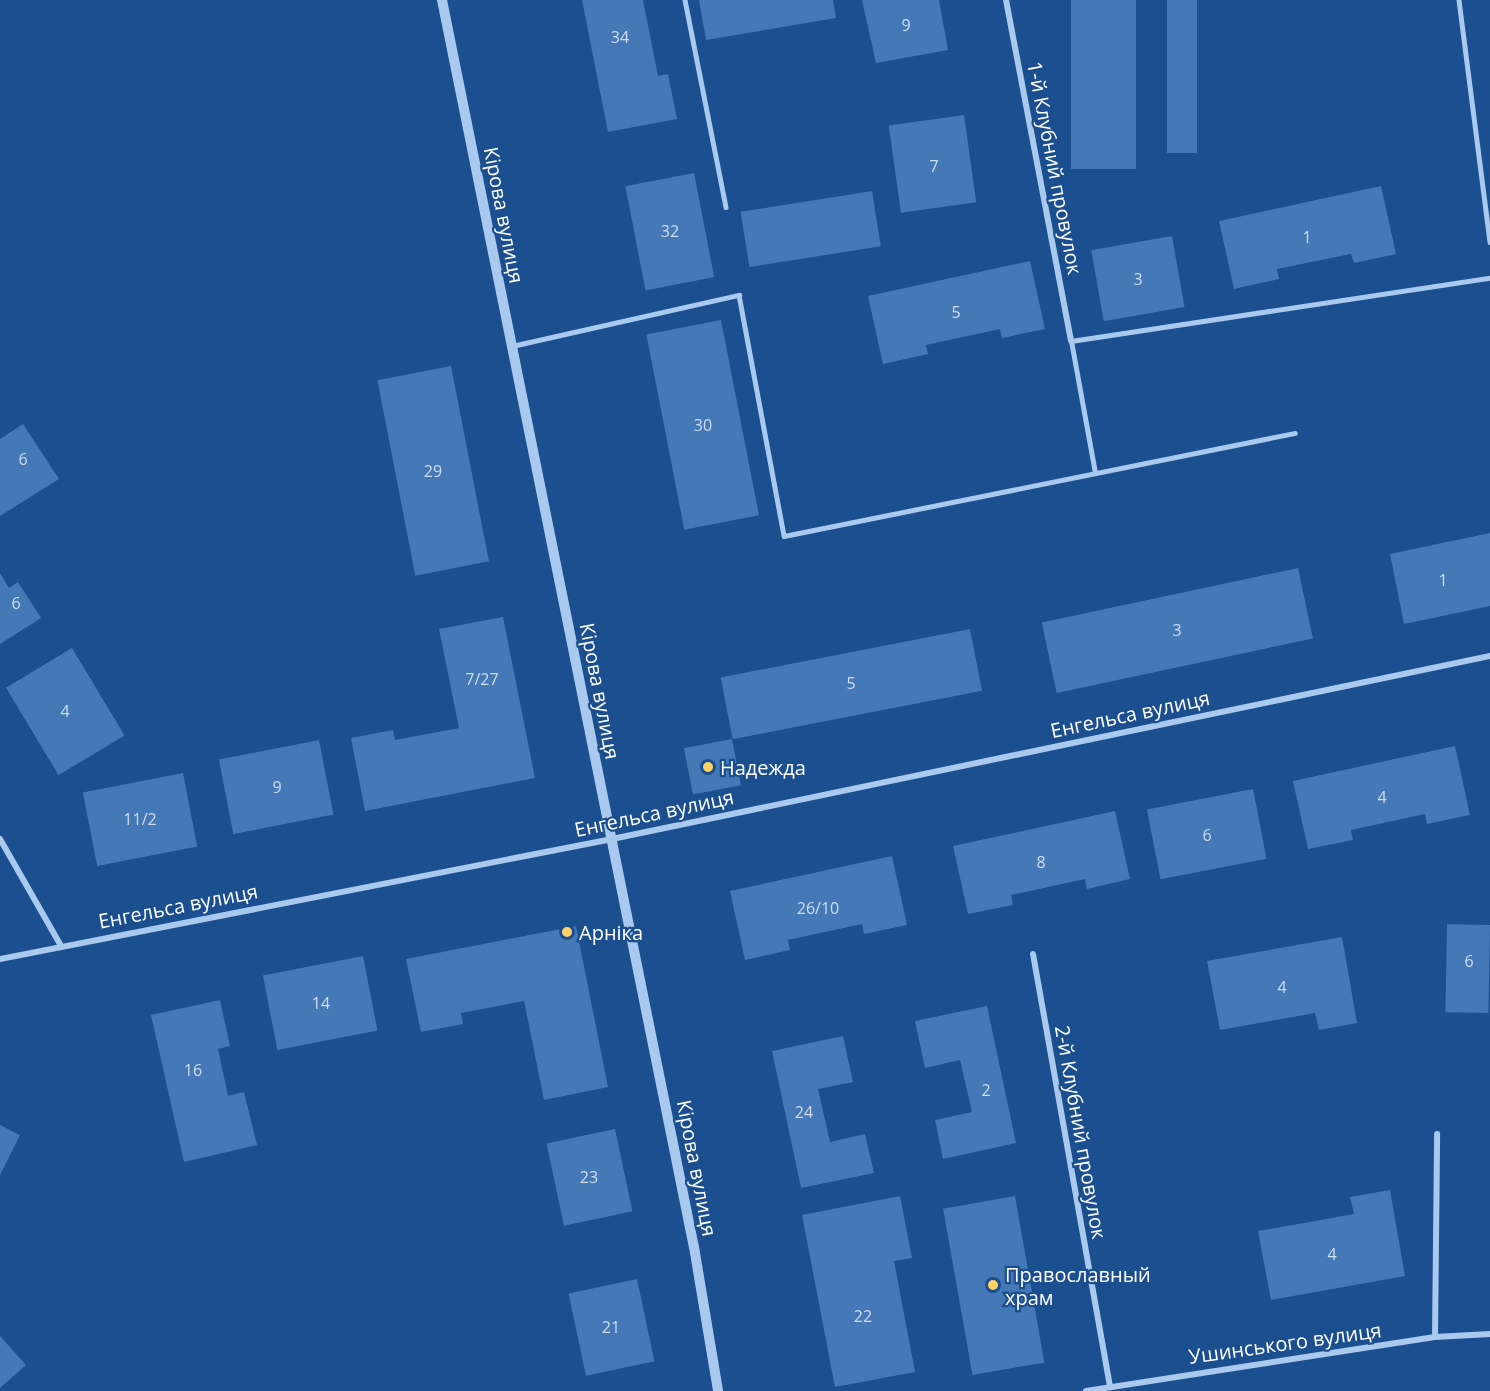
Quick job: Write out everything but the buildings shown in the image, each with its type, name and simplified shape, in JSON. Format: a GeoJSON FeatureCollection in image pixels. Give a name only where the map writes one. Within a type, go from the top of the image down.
{"type":"FeatureCollection","features":[{"type":"Feature","properties":{"kind":"street","name":"Кірова вулиця"},"geometry":{"type":"LineString","coordinates":[[442,0],[612,839],[718,1391]]}},
{"type":"Feature","properties":{"kind":"street","name":"1-й Клубний провулок"},"geometry":{"type":"LineString","coordinates":[[1006,0],[1071,341]]}},
{"type":"Feature","properties":{"kind":"street","name":"Енгельса вулиця"},"geometry":{"type":"LineString","coordinates":[[0,958],[612,839],[1490,656]]}},
{"type":"Feature","properties":{"kind":"street"},"geometry":{"type":"LineString","coordinates":[[0,839],[61,946]]}},
{"type":"Feature","properties":{"kind":"street","name":"2-й Клубний провулок"},"geometry":{"type":"LineString","coordinates":[[1033,954],[1110,1387]]}},
{"type":"Feature","properties":{"kind":"street"},"geometry":{"type":"LineString","coordinates":[[1435,1337],[1437,1134]]}},
{"type":"Feature","properties":{"kind":"street","name":"Ушинського вулиця"},"geometry":{"type":"LineString","coordinates":[[1086,1391],[1435,1337],[1490,1334]]}},
{"type":"Feature","properties":{"kind":"lane"},"geometry":{"type":"LineString","coordinates":[[685,0],[726,207]]}},
{"type":"Feature","properties":{"kind":"lane"},"geometry":{"type":"LineString","coordinates":[[1459,0],[1490,242]]}},
{"type":"Feature","properties":{"kind":"lane"},"geometry":{"type":"LineString","coordinates":[[1095,473],[1071,341],[1490,278]]}},
{"type":"Feature","properties":{"kind":"lane"},"geometry":{"type":"LineString","coordinates":[[512,346],[739,295],[784,536],[1295,433]]}},
{"type":"Feature","properties":{"kind":"place","name":"Надежда"},"geometry":{"type":"Point","coordinates":[708,767]}},
{"type":"Feature","properties":{"kind":"place","name":"Арніка"},"geometry":{"type":"Point","coordinates":[567,932]}},
{"type":"Feature","properties":{"kind":"place","name":"Православный храм"},"geometry":{"type":"Point","coordinates":[993,1285]}}]}
